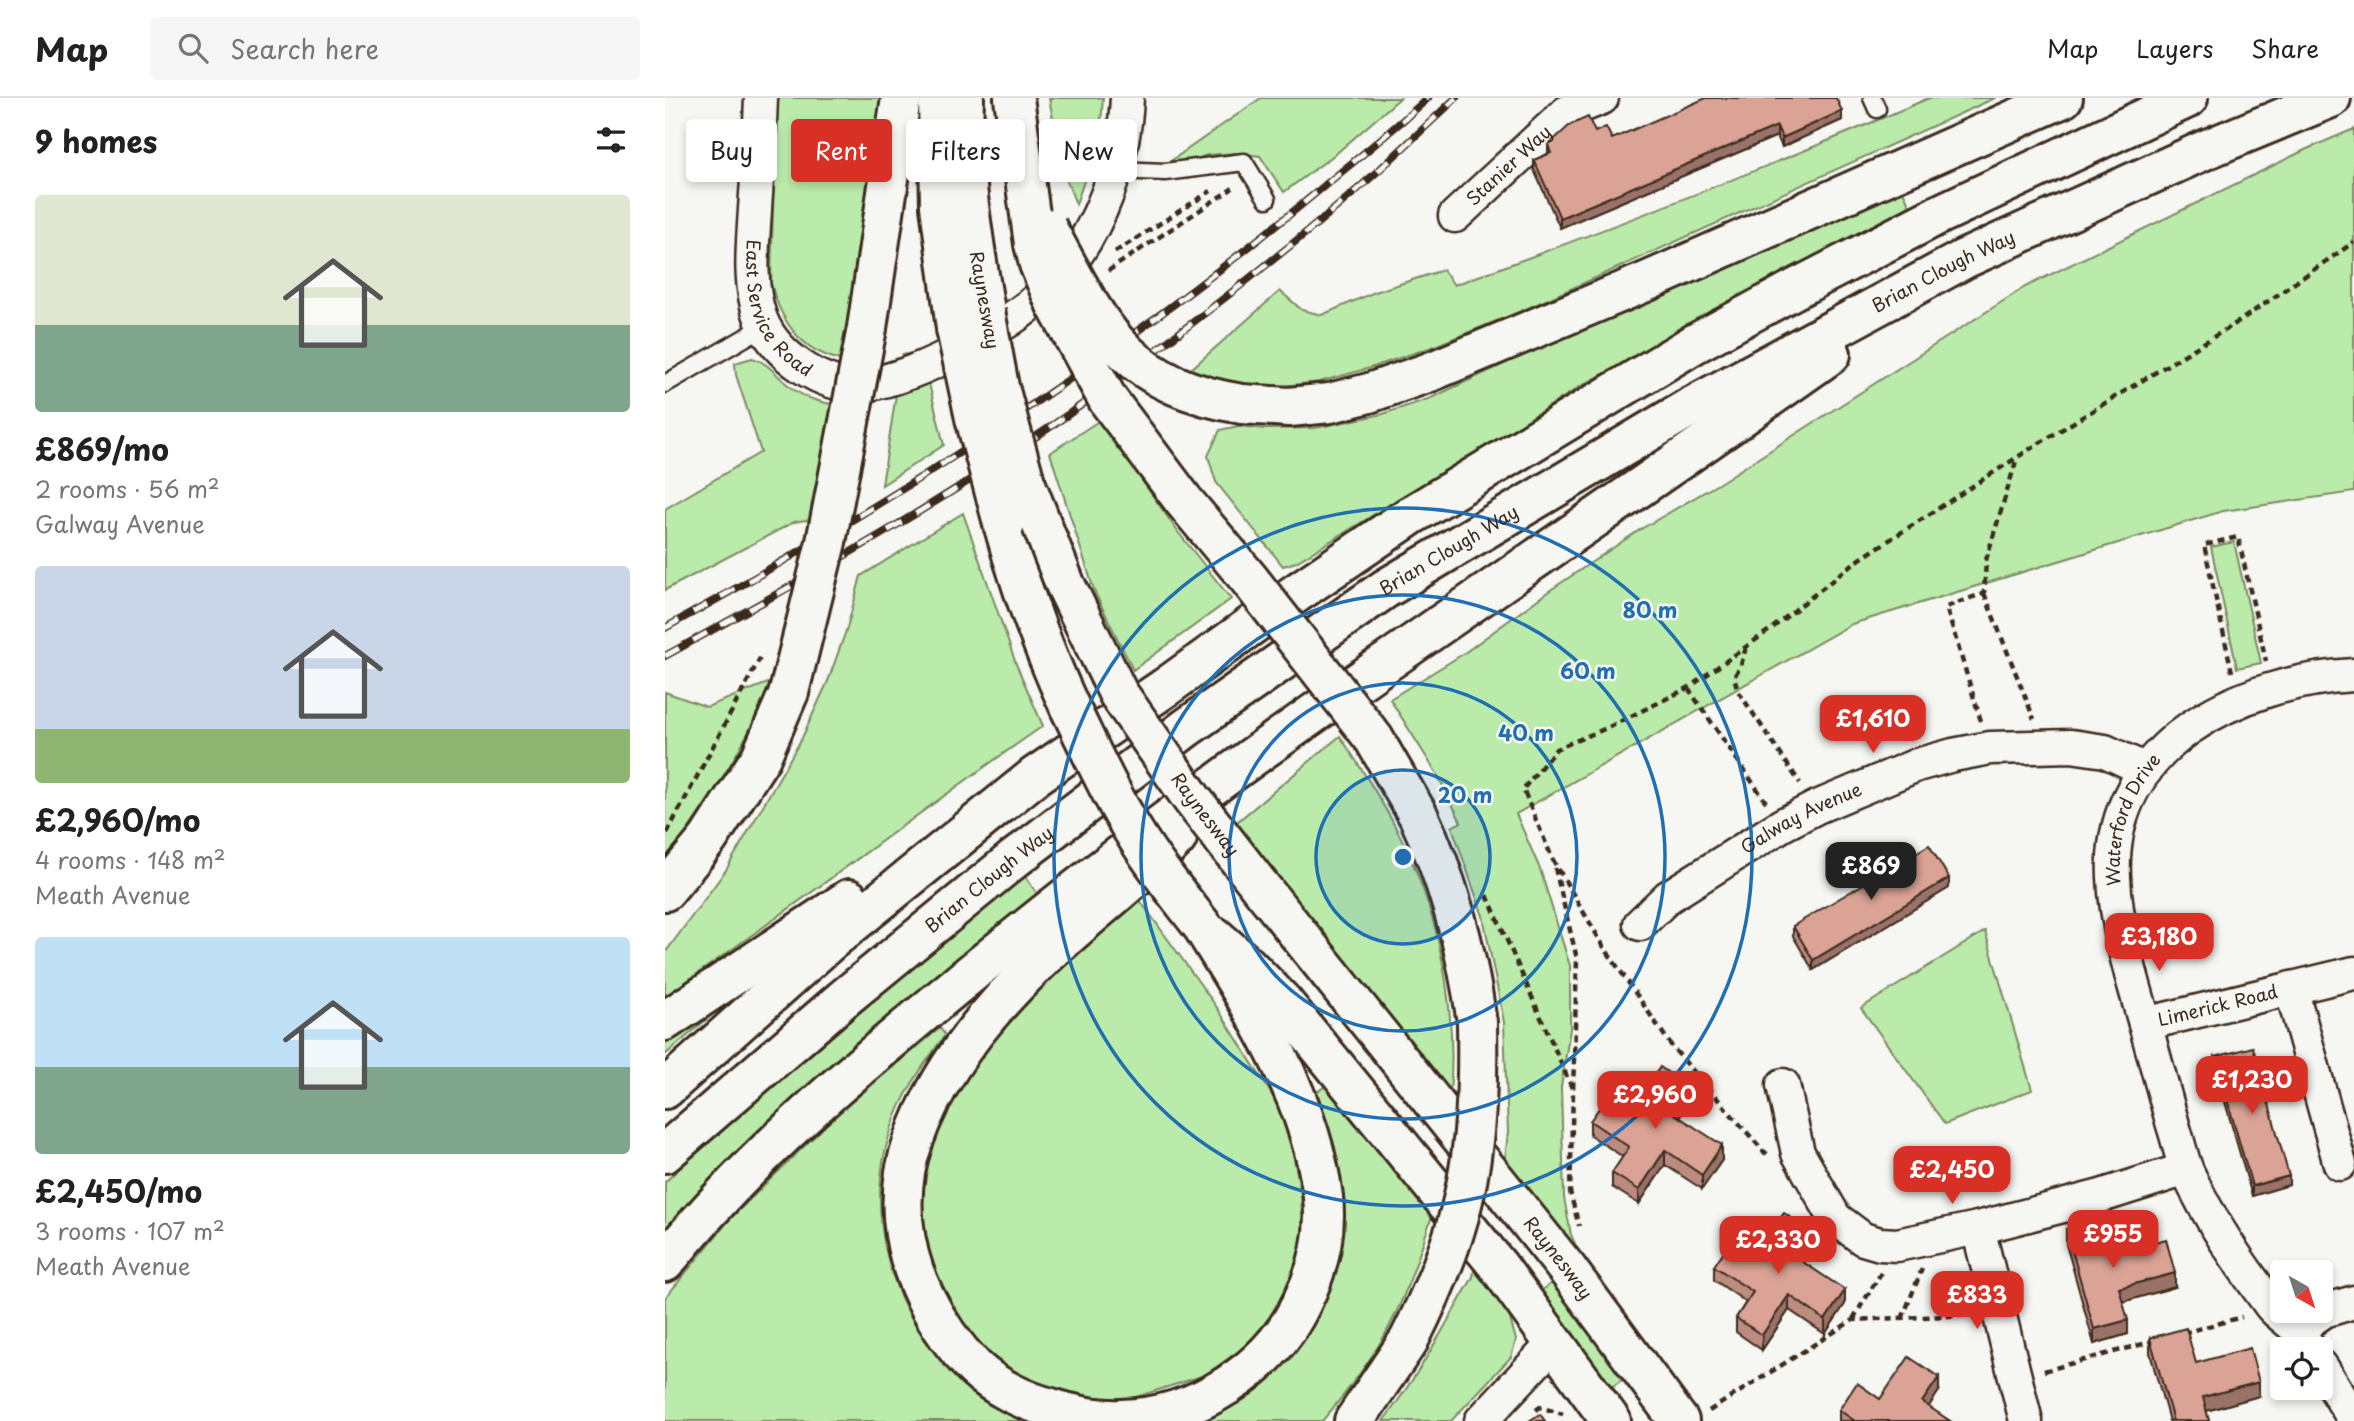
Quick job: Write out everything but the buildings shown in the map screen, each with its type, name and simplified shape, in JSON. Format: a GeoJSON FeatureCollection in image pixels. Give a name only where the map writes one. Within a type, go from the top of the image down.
{"type":"FeatureCollection","features":[{"type":"Feature","properties":{"kind":"main road"},"geometry":{"type":"LineString","coordinates":[[665,891],[708,839],[761,757],[789,692],[831,520],[867,328],[901,98]]}},
{"type":"Feature","properties":{"kind":"main road","name":"Raynesway"},"geometry":{"type":"LineString","coordinates":[[938,98],[940,206],[974,326],[999,387],[1025,482],[1065,584],[1118,693],[1192,799],[1259,886],[1567,1269],[1692,1417]]}},
{"type":"Feature","properties":{"kind":"main road","name":"Raynesway"},"geometry":{"type":"LineString","coordinates":[[964,98],[963,132],[974,326],[975,418],[1020,586],[1046,656],[1103,776],[1151,859],[1203,927],[1247,965],[1282,1001],[1499,1267],[1611,1421]]}},
{"type":"Feature","properties":{"kind":"main road"},"geometry":{"type":"LineString","coordinates":[[1014,98],[1026,185],[1039,234],[1039,264],[1056,305],[1108,400],[1183,500],[1374,738],[1418,815],[1455,911],[1470,971],[1477,1023],[1478,1071],[1471,1151],[1463,1200],[1435,1284],[1409,1340],[1354,1421]]}},
{"type":"Feature","properties":{"kind":"main road"},"geometry":{"type":"LineString","coordinates":[[1039,234],[1110,337],[1138,365],[1181,389],[1206,397],[1242,404],[1289,407],[1330,403],[1430,372],[1648,281],[2063,98]]}},
{"type":"Feature","properties":{"kind":"main road"},"geometry":{"type":"LineString","coordinates":[[665,1021],[1034,777],[1410,516],[1694,344],[1795,289],[1938,215],[2188,98]]}},
{"type":"Feature","properties":{"kind":"main road","name":"Brian Clough Way"},"geometry":{"type":"LineString","coordinates":[[665,1153],[842,999],[1014,859],[1186,728],[1385,589],[1687,409],[1964,259],[2207,149],[2331,98]]}},
{"type":"Feature","properties":{"kind":"main road"},"geometry":{"type":"LineString","coordinates":[[665,1262],[713,1206],[793,1128],[939,1000],[1095,872],[1401,650],[1770,397],[1964,259]]}},
{"type":"Feature","properties":{"kind":"main road"},"geometry":{"type":"LineString","coordinates":[[1203,927],[1249,1003],[1301,1112],[1314,1152],[1323,1198],[1324,1218],[1316,1270],[1293,1321],[1275,1346],[1223,1389],[1194,1403],[1157,1414],[1120,1420],[1082,1416],[1033,1404],[1001,1388],[976,1369],[943,1327],[919,1285],[904,1230],[902,1198],[905,1168],[913,1140],[935,1092],[956,1058],[996,1007],[1042,959],[1145,871],[1266,747]]}},
{"type":"Feature","properties":{"kind":"main road"},"geometry":{"type":"LineString","coordinates":[[665,1089],[827,944],[1034,777]]}},
{"type":"Feature","properties":{"kind":"street","name":"East Service Road"},"geometry":{"type":"LineString","coordinates":[[761,98],[754,287],[765,326],[782,350],[829,380],[861,385],[896,377],[974,326],[1025,308],[1057,279],[1077,253],[1111,182]]}},
{"type":"Feature","properties":{"kind":"street","name":"East Service Road"},"geometry":{"type":"LineString","coordinates":[[1126,119],[1127,98]]}},
{"type":"Feature","properties":{"kind":"street","name":"Stanier Way"},"geometry":{"type":"LineString","coordinates":[[1455,216],[1567,112],[1602,98]]}},
{"type":"Feature","properties":{"kind":"street","name":"Waterford Drive"},"geometry":{"type":"LineString","coordinates":[[2270,1304],[2210,1215],[2186,1169],[2126,949],[2114,877],[2115,850],[2123,813],[2133,790],[2167,745],[2187,728],[2239,701],[2272,689],[2321,678],[2354,675]]}},
{"type":"Feature","properties":{"kind":"street","name":"Galway Avenue"},"geometry":{"type":"LineString","coordinates":[[1640,924],[1668,897],[1782,825],[1817,807],[1917,765],[1990,748],[2045,746],[2089,747],[2105,751],[2146,770]]}},
{"type":"Feature","properties":{"kind":"street","name":"Limerick Road"},"geometry":{"type":"LineString","coordinates":[[2145,1024],[2354,973]]}},
{"type":"Feature","properties":{"kind":"street","name":"Limerick Road"},"geometry":{"type":"LineString","coordinates":[[2291,988],[2340,1164]]}},
{"type":"Feature","properties":{"kind":"street"},"geometry":{"type":"LineString","coordinates":[[1783,1085],[1798,1153],[1835,1218],[1863,1239],[1880,1244],[1898,1245],[1977,1228],[2101,1196],[2186,1169]]}},
{"type":"Feature","properties":{"kind":"street"},"geometry":{"type":"LineString","coordinates":[[1977,1228],[2026,1421]]}},
{"type":"Feature","properties":{"kind":"street"},"geometry":{"type":"LineString","coordinates":[[2305,1337],[2324,1311],[2354,1303]]}},
{"type":"Feature","properties":{"kind":"street","name":"Waterford Drive"},"geometry":{"type":"LineString","coordinates":[[2287,1323],[2300,1337]]}},
{"type":"Feature","properties":{"kind":"street"},"geometry":{"type":"LineString","coordinates":[[1481,1421],[1554,1343]]}},
{"type":"Feature","properties":{"kind":"street"},"geometry":{"type":"LineString","coordinates":[[2333,1385],[2354,1419]]}},
{"type":"Feature","properties":{"kind":"lane"},"geometry":{"type":"LineString","coordinates":[[1137,171],[1165,172],[1244,162],[1267,199]]}},
{"type":"Feature","properties":{"kind":"lane"},"geometry":{"type":"LineString","coordinates":[[665,384],[765,326]]}},
{"type":"Feature","properties":{"kind":"path"},"geometry":{"type":"LineString","coordinates":[[1103,274],[1234,189],[1227,180]]}},
{"type":"Feature","properties":{"kind":"path"},"geometry":{"type":"LineString","coordinates":[[1090,229],[1107,257],[1216,187]]}},
{"type":"Feature","properties":{"kind":"path"},"geometry":{"type":"LineString","coordinates":[[1793,1128],[1765,1153],[1673,1048],[1604,947],[1553,860],[1523,789],[1556,749],[1609,727],[1688,688],[1746,647],[1854,563],[2017,458],[2238,322],[2354,242]]}},
{"type":"Feature","properties":{"kind":"path"},"geometry":{"type":"LineString","coordinates":[[2017,458],[1986,560],[1984,593],[2045,746]]}},
{"type":"Feature","properties":{"kind":"path"},"geometry":{"type":"LineString","coordinates":[[2239,701],[2204,545],[2238,537],[2272,689]]}},
{"type":"Feature","properties":{"kind":"path"},"geometry":{"type":"LineString","coordinates":[[1984,593],[1946,607],[1990,748]]}},
{"type":"Feature","properties":{"kind":"path"},"geometry":{"type":"LineString","coordinates":[[1746,647],[1734,677],[1738,691],[1817,807]]}},
{"type":"Feature","properties":{"kind":"path"},"geometry":{"type":"LineString","coordinates":[[665,836],[766,648]]}},
{"type":"Feature","properties":{"kind":"path"},"geometry":{"type":"LineString","coordinates":[[1688,688],[1782,825]]}},
{"type":"Feature","properties":{"kind":"path"},"geometry":{"type":"LineString","coordinates":[[1553,860],[1577,959],[1570,1192],[1581,1234]]}},
{"type":"Feature","properties":{"kind":"path"},"geometry":{"type":"LineString","coordinates":[[1483,887],[1574,1092]]}},
{"type":"Feature","properties":{"kind":"path"},"geometry":{"type":"LineString","coordinates":[[1902,1319],[1934,1238]]}},
{"type":"Feature","properties":{"kind":"path"},"geometry":{"type":"LineString","coordinates":[[1692,1417],[1853,1320],[1898,1245]]}},
{"type":"Feature","properties":{"kind":"path"},"geometry":{"type":"LineString","coordinates":[[2170,1336],[2270,1309]]}},
{"type":"Feature","properties":{"kind":"path"},"geometry":{"type":"LineString","coordinates":[[1853,1320],[1961,1317],[1999,1311]]}},
{"type":"Feature","properties":{"kind":"path"},"geometry":{"type":"LineString","coordinates":[[2016,1378],[2157,1340]]}},
{"type":"Feature","properties":{"kind":"path"},"geometry":{"type":"LineString","coordinates":[[1530,1414],[1540,1407],[1570,1417]]}},
{"type":"Feature","properties":{"kind":"green space"},"geometry":{"type":"Polygon","coordinates":[[[776,98],[885,98],[882,119],[791,119],[791,182],[874,182],[851,362],[820,353],[797,336],[782,312],[771,283],[774,182],[777,182],[776,98]]]}},
{"type":"Feature","properties":{"kind":"green space"},"geometry":{"type":"Polygon","coordinates":[[[1049,98],[1103,98],[1101,119],[1053,119],[1049,98]]]}},
{"type":"Feature","properties":{"kind":"green space"},"geometry":{"type":"Polygon","coordinates":[[[1261,98],[1400,98],[1338,152],[1284,192],[1260,156],[1236,153],[1207,155],[1191,161],[1168,163],[1261,98]]]}},
{"type":"Feature","properties":{"kind":"green space"},"geometry":{"type":"Polygon","coordinates":[[[1929,98],[1995,98],[1526,309],[1432,347],[1370,368],[1319,382],[1253,387],[1193,375],[1190,370],[1280,291],[1302,310],[1322,315],[1375,292],[1443,270],[1454,285],[1693,195],[1929,98]]]}},
{"type":"Feature","properties":{"kind":"green space"},"geometry":{"type":"Polygon","coordinates":[[[2354,129],[2354,492],[2223,511],[1852,624],[1516,814],[1540,869],[1570,966],[1570,1029],[1561,1087],[1564,1198],[1571,1235],[1594,1284],[1505,1159],[1508,1132],[1504,1022],[1483,916],[1452,827],[1461,822],[1437,774],[1390,699],[1463,654],[1549,591],[1641,529],[1718,484],[2025,287],[2307,149],[2354,129]]]}},
{"type":"Feature","properties":{"kind":"green space"},"geometry":{"type":"Polygon","coordinates":[[[1067,182],[1084,182],[1076,204],[1067,182]]]}},
{"type":"Feature","properties":{"kind":"green space"},"geometry":{"type":"Polygon","coordinates":[[[1902,189],[1910,206],[1581,386],[1296,562],[1283,566],[1216,482],[1208,456],[1220,430],[1238,426],[1265,429],[1315,428],[1383,414],[1431,398],[1610,315],[1902,189]]]}},
{"type":"Feature","properties":{"kind":"green space"},"geometry":{"type":"Polygon","coordinates":[[[921,351],[944,445],[882,485],[902,355],[921,351]]]}},
{"type":"Feature","properties":{"kind":"green space"},"geometry":{"type":"Polygon","coordinates":[[[752,358],[764,363],[804,396],[842,406],[818,525],[806,520],[794,522],[665,590],[665,509],[761,452],[736,375],[735,363],[752,358]]]}},
{"type":"Feature","properties":{"kind":"green space"},"geometry":{"type":"Polygon","coordinates":[[[1100,420],[1178,532],[1231,599],[1133,670],[1095,593],[1050,453],[1100,420]]]}},
{"type":"Feature","properties":{"kind":"green space"},"geometry":{"type":"Polygon","coordinates":[[[963,513],[1016,664],[1043,726],[665,996],[665,953],[726,870],[802,738],[828,681],[847,628],[861,576],[963,513]]]}},
{"type":"Feature","properties":{"kind":"green space"},"geometry":{"type":"Polygon","coordinates":[[[2234,542],[2261,663],[2237,668],[2211,547],[2234,542]]]}},
{"type":"Feature","properties":{"kind":"green space"},"geometry":{"type":"Polygon","coordinates":[[[773,681],[725,774],[665,861],[665,692],[707,707],[773,681]]]}},
{"type":"Feature","properties":{"kind":"green space"},"geometry":{"type":"Polygon","coordinates":[[[1340,736],[1398,832],[1414,866],[1433,921],[1449,1008],[1450,1096],[1283,886],[1237,822],[1340,736]]]}},
{"type":"Feature","properties":{"kind":"green space"},"geometry":{"type":"Polygon","coordinates":[[[1024,875],[1038,895],[704,1185],[665,1229],[665,1182],[713,1136],[1024,875]]]}},
{"type":"Feature","properties":{"kind":"green space"},"geometry":{"type":"Polygon","coordinates":[[[1139,899],[1218,1009],[1277,1103],[1293,1153],[1301,1194],[1303,1247],[1285,1299],[1247,1345],[1205,1375],[1136,1397],[1104,1399],[1066,1392],[1013,1371],[983,1349],[960,1326],[943,1299],[919,1224],[921,1174],[936,1126],[979,1052],[1059,970],[1139,899]]]}},
{"type":"Feature","properties":{"kind":"green space"},"geometry":{"type":"Polygon","coordinates":[[[1985,931],[2032,1090],[1945,1124],[1861,1008],[1985,931]]]}},
{"type":"Feature","properties":{"kind":"green space"},"geometry":{"type":"Polygon","coordinates":[[[750,982],[665,1055],[665,1039],[750,982]]]}},
{"type":"Feature","properties":{"kind":"green space"},"geometry":{"type":"Polygon","coordinates":[[[940,1028],[945,1035],[906,1094],[886,1148],[881,1181],[885,1247],[894,1279],[907,1309],[944,1364],[960,1382],[985,1401],[1038,1421],[665,1421],[665,1298],[730,1219],[836,1115],[940,1028]]]}},
{"type":"Feature","properties":{"kind":"green space"},"geometry":{"type":"Polygon","coordinates":[[[1328,1084],[1432,1216],[1411,1277],[1381,1342],[1322,1421],[1199,1421],[1232,1405],[1277,1371],[1302,1343],[1323,1304],[1340,1256],[1343,1238],[1343,1213],[1336,1161],[1317,1092],[1328,1084]]]}},
{"type":"Feature","properties":{"kind":"green space"},"geometry":{"type":"Polygon","coordinates":[[[1474,1270],[1508,1312],[1516,1340],[1511,1357],[1451,1421],[1383,1421],[1431,1350],[1473,1277],[1474,1270]]]}},
{"type":"Feature","properties":{"kind":"green space"},"geometry":{"type":"Polygon","coordinates":[[[1554,1281],[1627,1376],[1605,1392],[1535,1296],[1554,1281]]]}},
{"type":"Feature","properties":{"kind":"railway"},"geometry":{"type":"LineString","coordinates":[[665,628],[837,529],[1005,423],[1087,367],[1246,249],[1428,98]]}},
{"type":"Feature","properties":{"kind":"railway"},"geometry":{"type":"LineString","coordinates":[[665,656],[827,566],[933,503],[1087,401],[1293,244],[1371,177],[1456,98]]}}]}
